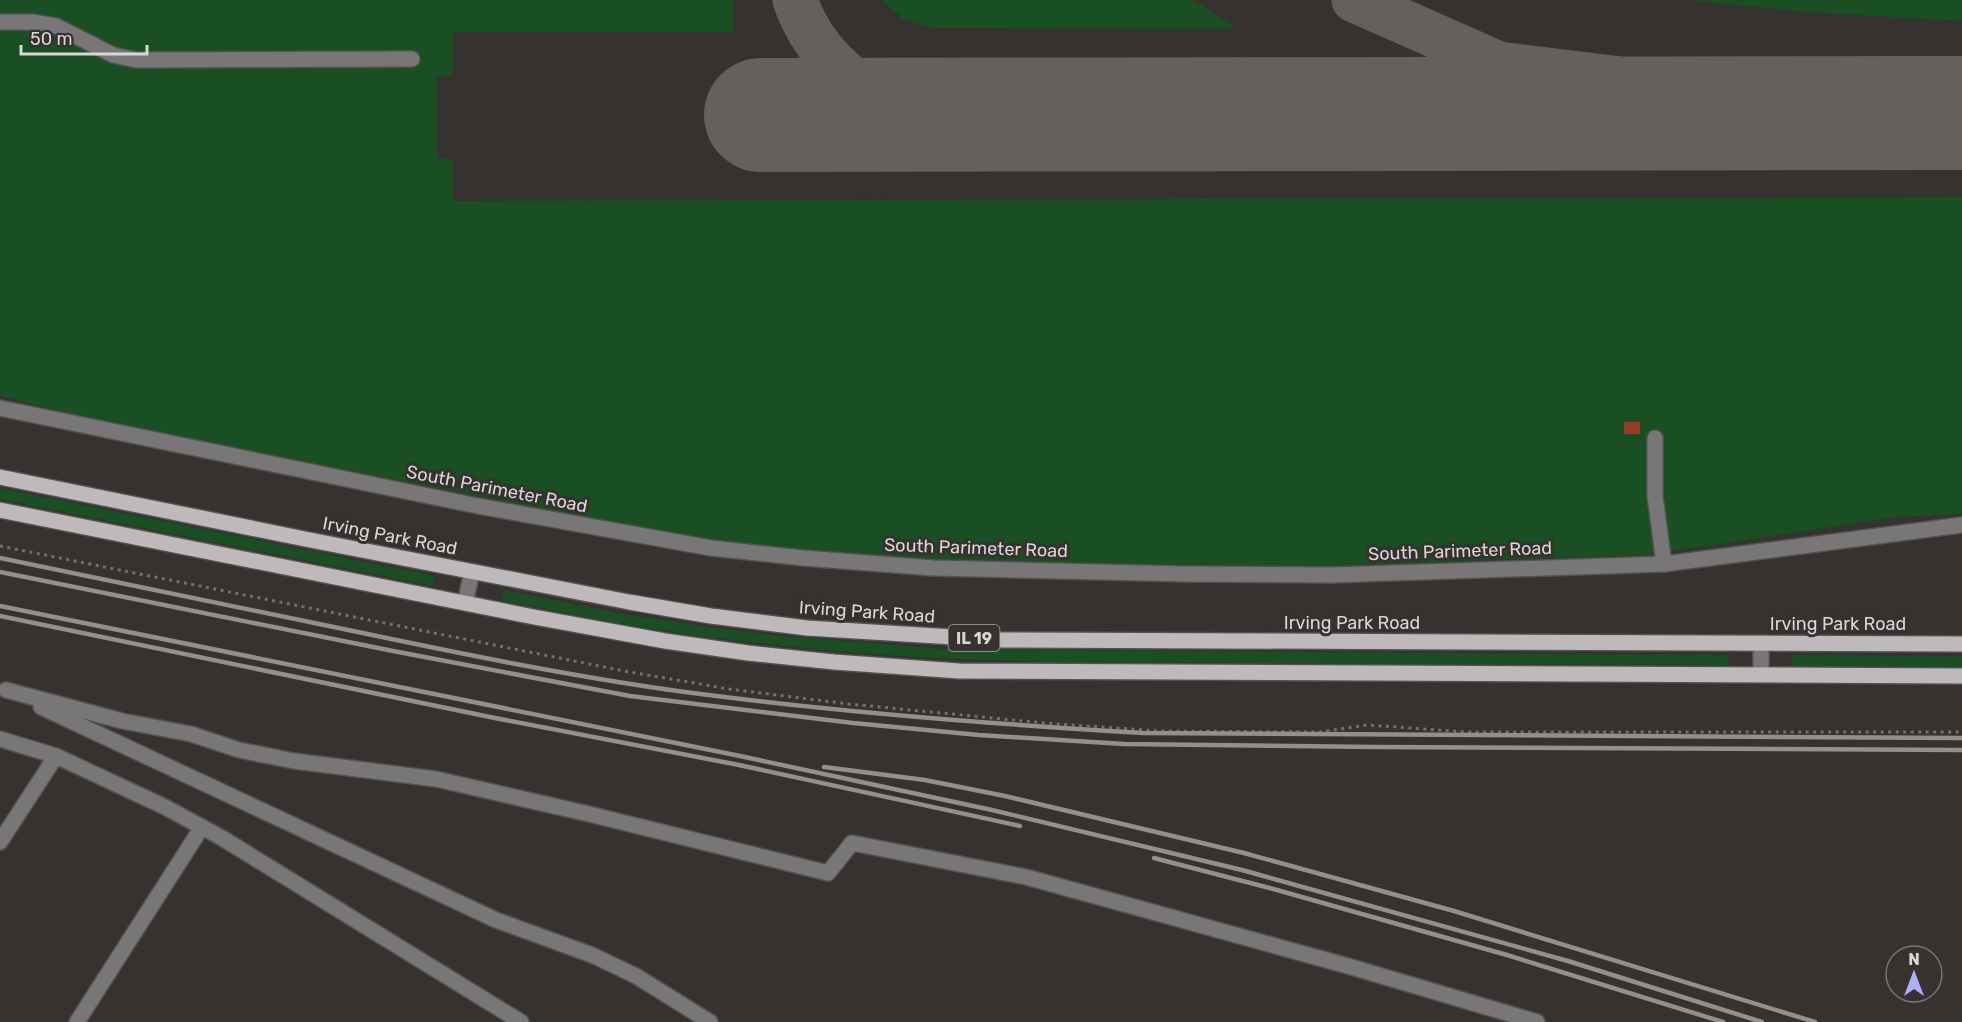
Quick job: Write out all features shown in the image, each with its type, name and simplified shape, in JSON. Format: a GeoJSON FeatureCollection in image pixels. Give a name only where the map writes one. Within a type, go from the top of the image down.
{"type":"FeatureCollection","features":[{"type":"Feature","properties":{"kind":"main road","name":"Irving Park Road"},"geometry":{"type":"LineString","coordinates":[[0,477],[472,572],[711,616],[807,628],[979,639],[1962,644]]}},
{"type":"Feature","properties":{"kind":"main road","name":"IL 19"},"geometry":{"type":"LineString","coordinates":[[0,510],[665,641],[748,653],[887,666],[959,671],[1962,676]]}},
{"type":"Feature","properties":{"kind":"lane"},"geometry":{"type":"LineString","coordinates":[[0,22],[33,22],[56,26],[113,55],[136,60],[412,59]]}},
{"type":"Feature","properties":{"kind":"lane","name":"South Parimeter Road"},"geometry":{"type":"LineString","coordinates":[[0,408],[581,525],[711,548],[803,558],[934,567],[1265,575],[1664,564],[1962,525]]}},
{"type":"Feature","properties":{"kind":"lane"},"geometry":{"type":"LineString","coordinates":[[1655,438],[1655,496],[1664,564]]}},
{"type":"Feature","properties":{"kind":"lane"},"geometry":{"type":"LineString","coordinates":[[465,603],[472,572]]}},
{"type":"Feature","properties":{"kind":"lane"},"geometry":{"type":"LineString","coordinates":[[1761,644],[1761,675]]}},
{"type":"Feature","properties":{"kind":"lane"},"geometry":{"type":"LineString","coordinates":[[3,689],[496,920],[592,956],[636,976],[710,1022]]}},
{"type":"Feature","properties":{"kind":"lane"},"geometry":{"type":"LineString","coordinates":[[3,689],[122,721],[191,734],[239,750],[294,761],[436,779],[828,873],[852,843],[1026,877],[1348,966],[1537,1022]]}},
{"type":"Feature","properties":{"kind":"lane"},"geometry":{"type":"LineString","coordinates":[[0,739],[56,756],[165,807],[202,827],[521,1022]]}},
{"type":"Feature","properties":{"kind":"lane"},"geometry":{"type":"LineString","coordinates":[[0,842],[56,756]]}},
{"type":"Feature","properties":{"kind":"lane"},"geometry":{"type":"LineString","coordinates":[[77,1022],[202,827]]}},
{"type":"Feature","properties":{"kind":"green space"},"geometry":{"type":"Polygon","coordinates":[[[0,0],[733,0],[733,32],[453,32],[453,75],[437,76],[437,158],[453,159],[453,201],[1962,197],[1962,514],[1896,517],[1646,555],[1319,566],[1042,563],[912,558],[742,544],[612,523],[88,418],[0,396],[0,0]]]}},
{"type":"Feature","properties":{"kind":"green space"},"geometry":{"type":"Polygon","coordinates":[[[882,0],[1192,0],[1233,24],[1231,29],[932,28],[903,19],[882,0]]]}},
{"type":"Feature","properties":{"kind":"green space"},"geometry":{"type":"Polygon","coordinates":[[[1685,0],[1962,0],[1962,21],[1805,12],[1685,0]]]}},
{"type":"Feature","properties":{"kind":"green space"},"geometry":{"type":"Polygon","coordinates":[[[0,488],[435,577],[433,586],[0,499],[0,488]]]}},
{"type":"Feature","properties":{"kind":"green space"},"geometry":{"type":"Polygon","coordinates":[[[503,590],[624,614],[709,627],[783,636],[943,649],[1728,655],[1728,665],[1052,662],[913,657],[821,650],[706,637],[623,624],[501,600],[503,590]]]}},
{"type":"Feature","properties":{"kind":"green space"},"geometry":{"type":"Polygon","coordinates":[[[1792,655],[1962,656],[1962,667],[1793,666],[1792,655]]]}},
{"type":"Feature","properties":{"kind":"building"},"geometry":{"type":"Polygon","coordinates":[[[1624,422],[1640,422],[1640,434],[1624,434],[1624,422]]]}},
{"type":"Feature","properties":{"kind":"taxiway"},"geometry":{"type":"LineString","coordinates":[[795,0],[819,46],[842,71],[887,100],[931,115]]}},
{"type":"Feature","properties":{"kind":"taxiway"},"geometry":{"type":"LineString","coordinates":[[1354,0],[1499,64],[1791,100],[1962,111]]}},
{"type":"Feature","properties":{"kind":"runway"},"geometry":{"type":"LineString","coordinates":[[761,115],[1962,113]]}},
{"type":"Feature","properties":{"kind":"railway"},"geometry":{"type":"LineString","coordinates":[[0,558],[560,672],[685,692],[856,711],[1143,733],[1962,738]]}},
{"type":"Feature","properties":{"kind":"railway"},"geometry":{"type":"LineString","coordinates":[[0,572],[630,696],[853,723],[979,735],[1124,744],[1962,750]]}},
{"type":"Feature","properties":{"kind":"railway"},"geometry":{"type":"LineString","coordinates":[[0,606],[740,756],[992,810],[1242,870],[1568,961],[1762,1022]]}},
{"type":"Feature","properties":{"kind":"railway"},"geometry":{"type":"LineString","coordinates":[[0,616],[490,717],[739,765],[1020,826]]}},
{"type":"Feature","properties":{"kind":"railway"},"geometry":{"type":"LineString","coordinates":[[824,767],[925,780],[1005,796],[1244,853],[1454,911],[1815,1022]]}},
{"type":"Feature","properties":{"kind":"railway"},"geometry":{"type":"LineString","coordinates":[[1154,858],[1507,955],[1723,1022]]}}]}
